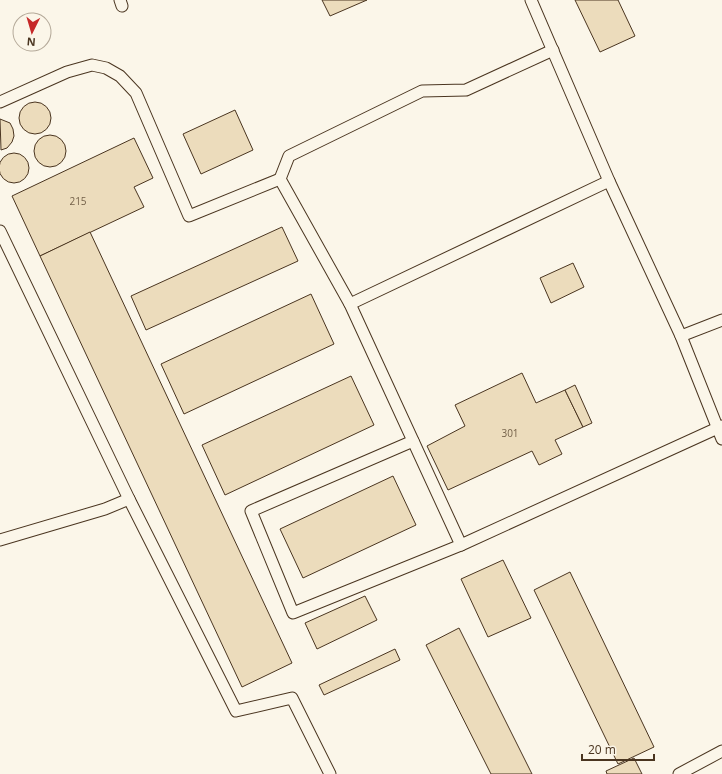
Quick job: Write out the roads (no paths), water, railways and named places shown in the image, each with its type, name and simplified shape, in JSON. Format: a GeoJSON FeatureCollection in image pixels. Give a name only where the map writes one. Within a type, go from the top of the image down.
{"type":"FeatureCollection","features":[{"type":"Feature","properties":{"kind":"lane"},"geometry":{"type":"LineString","coordinates":[[531,0],[609,180],[720,427],[722,438]]}},
{"type":"Feature","properties":{"kind":"lane"},"geometry":{"type":"LineString","coordinates":[[0,102],[67,72],[92,65],[106,68],[120,76],[136,93],[189,216],[280,179],[290,156],[422,91],[466,90],[553,50]]}},
{"type":"Feature","properties":{"kind":"lane"},"geometry":{"type":"LineString","coordinates":[[280,179],[350,304],[461,545]]}},
{"type":"Feature","properties":{"kind":"lane"},"geometry":{"type":"LineString","coordinates":[[350,304],[609,180]]}},
{"type":"Feature","properties":{"kind":"lane"},"geometry":{"type":"LineString","coordinates":[[0,231],[128,499],[236,711],[292,698],[330,774]]}},
{"type":"Feature","properties":{"kind":"lane"},"geometry":{"type":"LineString","coordinates":[[680,336],[722,320]]}},
{"type":"Feature","properties":{"kind":"lane"},"geometry":{"type":"LineString","coordinates":[[413,441],[251,510],[293,613],[461,545],[720,427]]}},
{"type":"Feature","properties":{"kind":"lane"},"geometry":{"type":"LineString","coordinates":[[0,540],[105,509],[128,499]]}},
{"type":"Feature","properties":{"kind":"lane"},"geometry":{"type":"LineString","coordinates":[[679,774],[722,751]]}}]}
